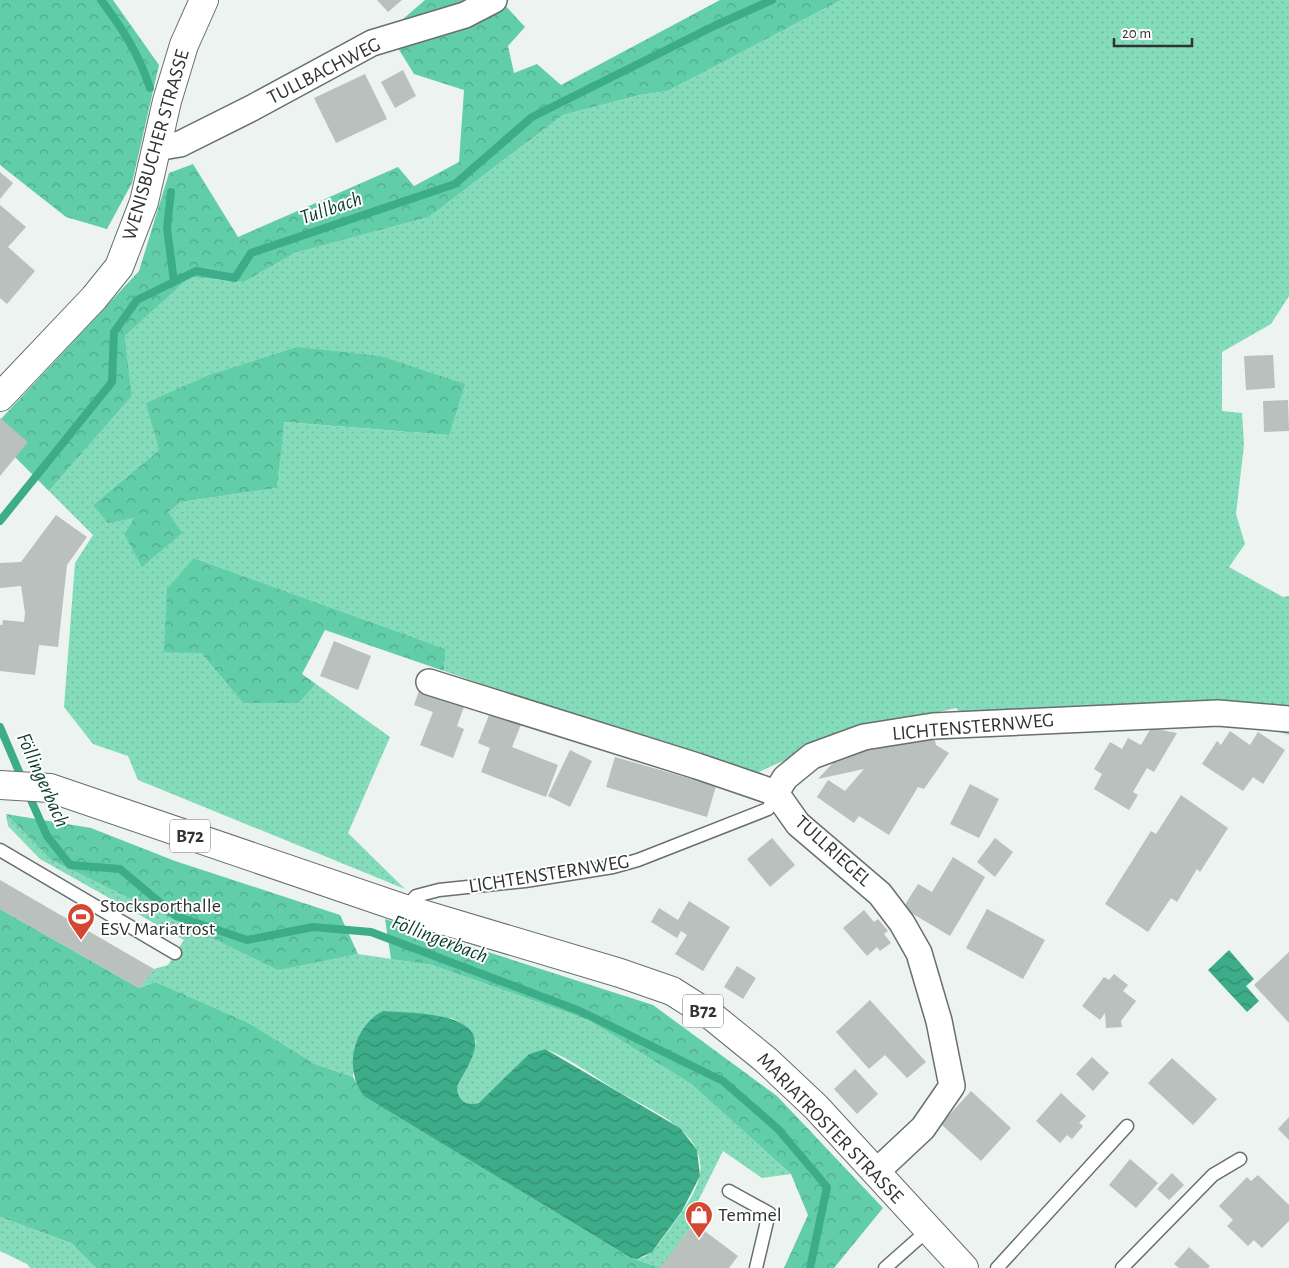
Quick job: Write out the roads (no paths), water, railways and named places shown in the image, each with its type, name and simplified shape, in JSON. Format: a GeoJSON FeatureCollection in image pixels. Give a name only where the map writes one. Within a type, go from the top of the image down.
{"type":"FeatureCollection","features":[{"type":"Feature","properties":{"kind":"main road","name":"WENISBUCHER STRASSE"},"geometry":{"type":"LineString","coordinates":[[0,397],[94,298],[119,267],[142,210],[167,101],[181,54],[204,0]]}},
{"type":"Feature","properties":{"kind":"main road","name":"MARIATROSTER STRASSE"},"geometry":{"type":"LineString","coordinates":[[0,784],[50,788],[406,909],[620,973],[672,991],[713,1017],[766,1060],[816,1107],[964,1268]]}},
{"type":"Feature","properties":{"kind":"street","name":"TULLBACHWEG"},"geometry":{"type":"LineString","coordinates":[[156,148],[180,144],[252,108],[372,43],[466,15],[494,0]]}},
{"type":"Feature","properties":{"kind":"street"},"geometry":{"type":"LineString","coordinates":[[429,682],[697,766],[776,793]]}},
{"type":"Feature","properties":{"kind":"street","name":"LICHTENSTERNWEG"},"geometry":{"type":"LineString","coordinates":[[776,793],[785,778],[812,756],[864,738],[933,726],[1218,713],[1289,719]]}},
{"type":"Feature","properties":{"kind":"street","name":"TULLRIEGEL"},"geometry":{"type":"LineString","coordinates":[[776,793],[798,824],[880,894],[902,923],[919,953],[939,1021],[952,1086],[923,1128],[876,1172]]}},
{"type":"Feature","properties":{"kind":"lane","name":"LICHTENSTERNWEG"},"geometry":{"type":"LineString","coordinates":[[406,909],[416,896],[439,890],[525,881],[613,867],[638,860],[768,809],[776,793]]}},
{"type":"Feature","properties":{"kind":"lane"},"geometry":{"type":"LineString","coordinates":[[0,850],[176,953]]}},
{"type":"Feature","properties":{"kind":"lane"},"geometry":{"type":"LineString","coordinates":[[997,1268],[1127,1126]]}},
{"type":"Feature","properties":{"kind":"lane"},"geometry":{"type":"LineString","coordinates":[[1122,1268],[1213,1175],[1240,1159]]}},
{"type":"Feature","properties":{"kind":"lane"},"geometry":{"type":"LineString","coordinates":[[729,1191],[769,1214],[756,1268]]}},
{"type":"Feature","properties":{"kind":"lane"},"geometry":{"type":"LineString","coordinates":[[885,1268],[928,1230]]}},
{"type":"Feature","properties":{"kind":"water"},"geometry":{"type":"Polygon","coordinates":[[[1229,950],[1254,979],[1246,986],[1259,1001],[1247,1012],[1208,970],[1229,950]]]}},
{"type":"Feature","properties":{"kind":"water"},"geometry":{"type":"Polygon","coordinates":[[[383,1011],[438,1016],[465,1025],[473,1033],[475,1044],[473,1055],[457,1087],[459,1096],[467,1103],[479,1103],[529,1054],[545,1049],[680,1128],[697,1150],[700,1176],[682,1211],[652,1252],[637,1259],[631,1258],[365,1097],[354,1075],[354,1050],[364,1028],[372,1018],[383,1011]]]}},
{"type":"Feature","properties":{"kind":"waterway"},"geometry":{"type":"LineString","coordinates":[[101,0],[129,42],[141,64],[150,88]]}},
{"type":"Feature","properties":{"kind":"waterway","name":"Tullbach"},"geometry":{"type":"LineString","coordinates":[[0,521],[112,382],[114,332],[137,300],[196,271],[235,278],[251,253],[455,184],[532,117],[714,26],[772,0]]}},
{"type":"Feature","properties":{"kind":"waterway"},"geometry":{"type":"LineString","coordinates":[[171,192],[167,228],[174,282]]}},
{"type":"Feature","properties":{"kind":"waterway","name":"Föllingerbach"},"geometry":{"type":"LineString","coordinates":[[0,727],[23,781]]}},
{"type":"Feature","properties":{"kind":"waterway","name":"Föllingerbach"},"geometry":{"type":"LineString","coordinates":[[27,791],[47,836],[70,865],[120,869],[176,916],[247,940],[313,927],[371,932],[580,1011],[723,1081],[778,1129],[827,1187],[810,1268]]}},
{"type":"Feature","properties":{"kind":"place","name":"Stocksporthalle ESV Mariatrost"},"geometry":{"type":"Point","coordinates":[81,941]}},
{"type":"Feature","properties":{"kind":"place","name":"Temmel"},"geometry":{"type":"Point","coordinates":[699,1239]}}]}
